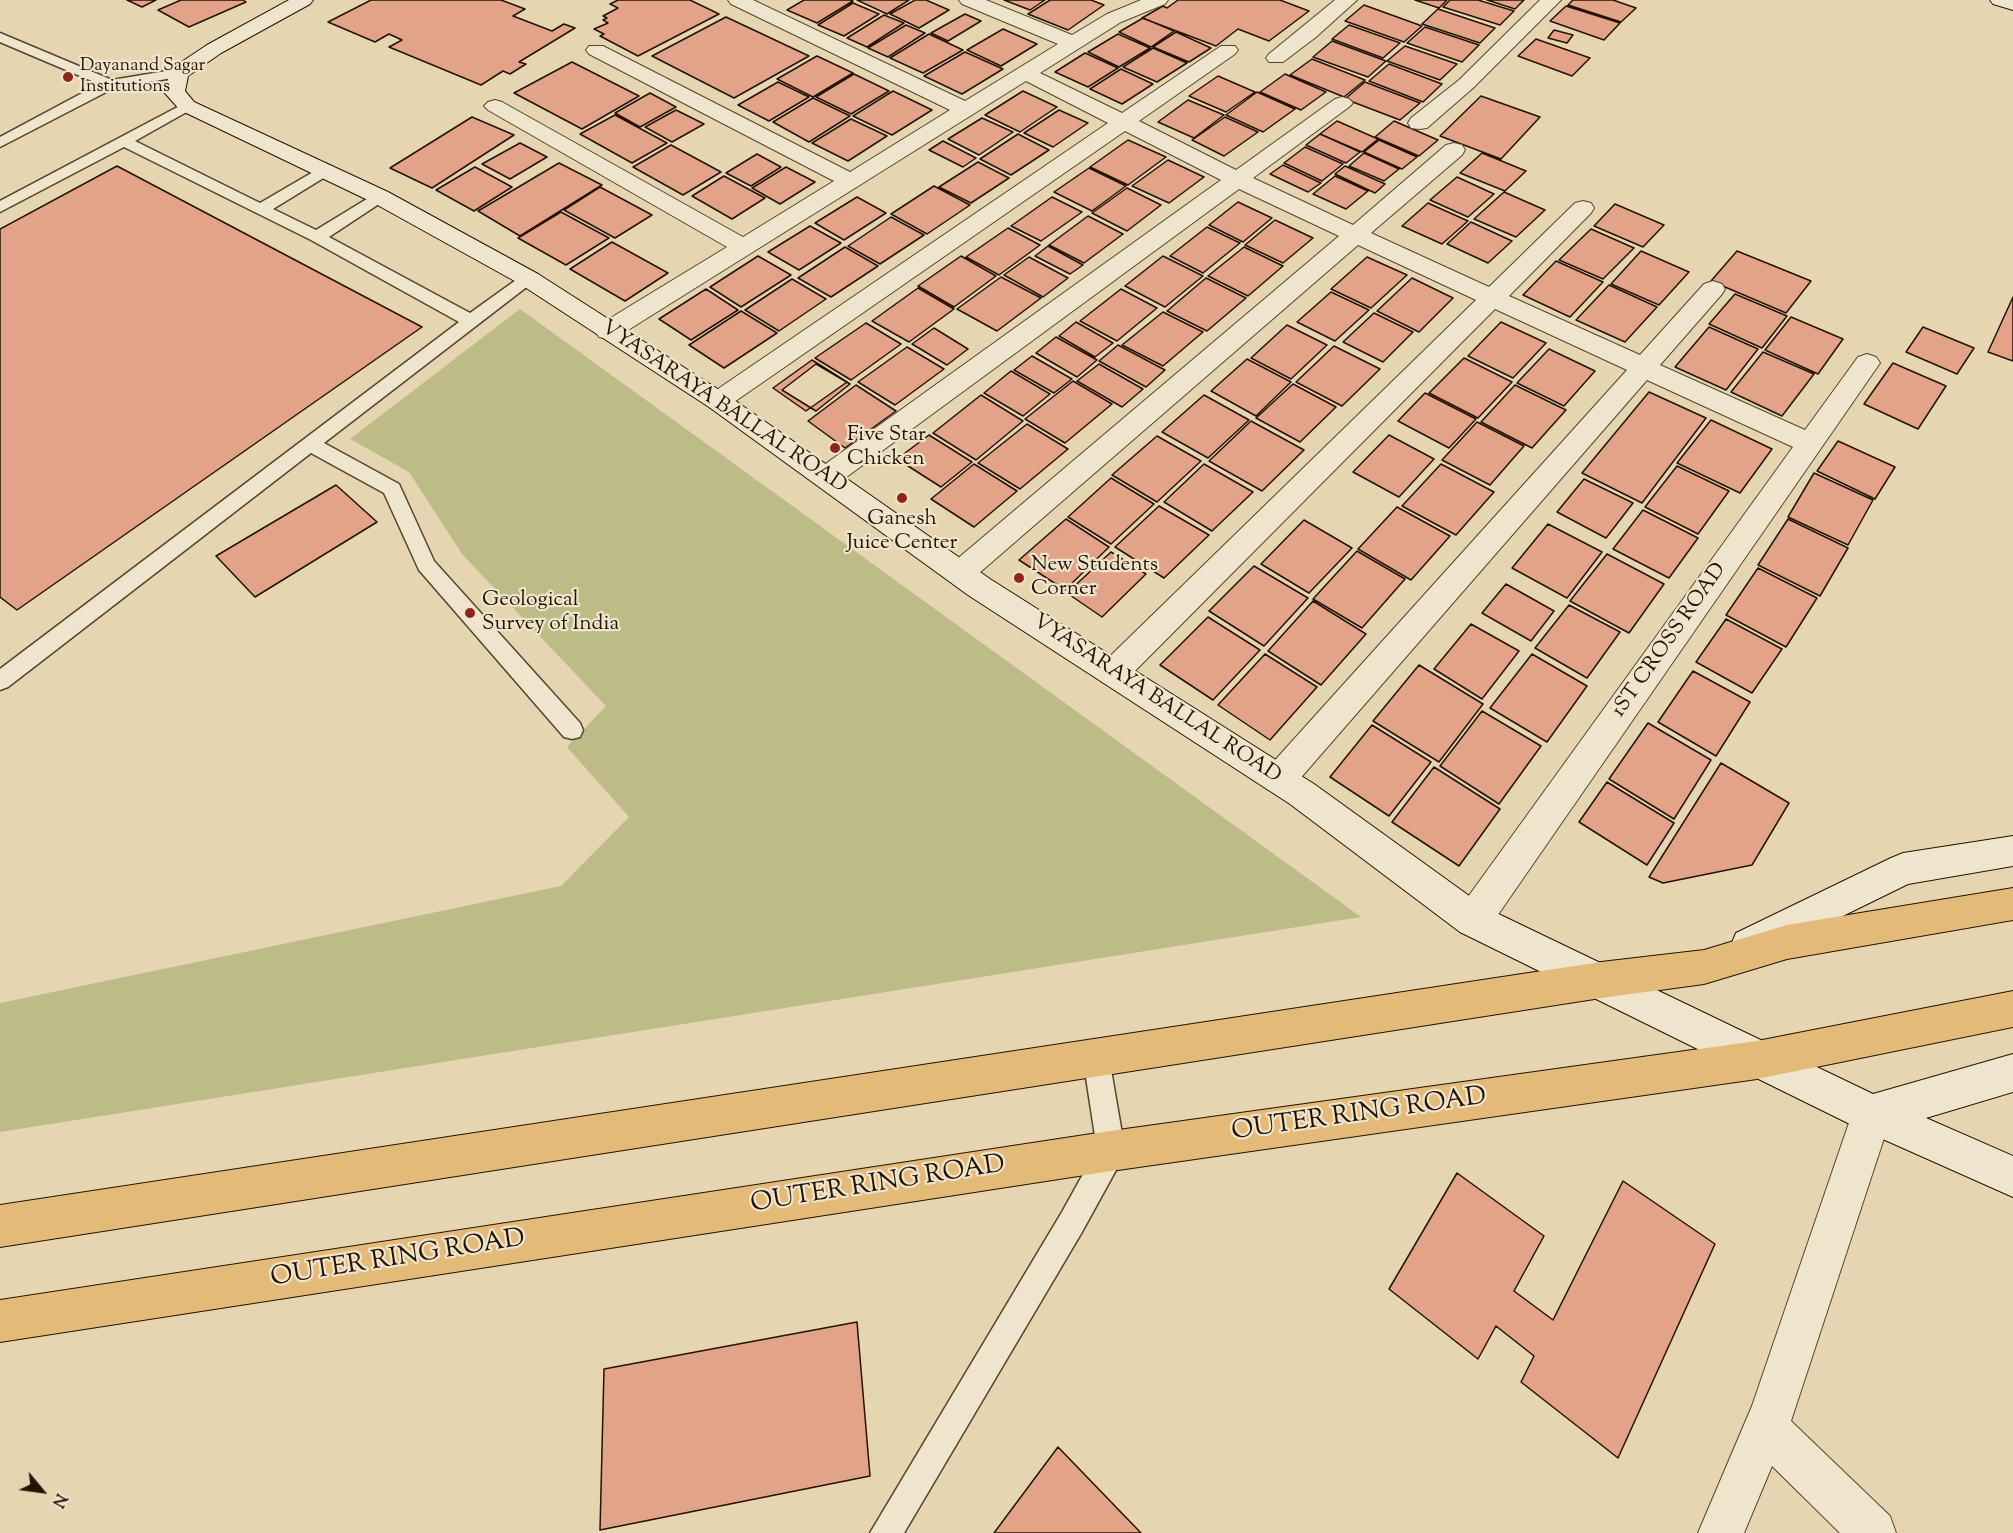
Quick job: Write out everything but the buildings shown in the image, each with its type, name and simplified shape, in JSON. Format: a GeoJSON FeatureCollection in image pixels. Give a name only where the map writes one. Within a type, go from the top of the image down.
{"type":"FeatureCollection","features":[{"type":"Feature","properties":{"kind":"highway"},"geometry":{"type":"LineString","coordinates":[[0,1226],[1600,980],[1704,967],[1786,942],[2013,904]]}},
{"type":"Feature","properties":{"kind":"highway","name":"OUTER RING ROAD"},"geometry":{"type":"LineString","coordinates":[[0,1321],[1111,1151],[1757,1060],[2013,1009]]}},
{"type":"Feature","properties":{"kind":"street"},"geometry":{"type":"LineString","coordinates":[[187,106],[174,92],[178,73],[214,49],[303,0]]}},
{"type":"Feature","properties":{"kind":"street"},"geometry":{"type":"LineString","coordinates":[[738,0],[966,110]]}},
{"type":"Feature","properties":{"kind":"street"},"geometry":{"type":"LineString","coordinates":[[761,11],[782,0]]}},
{"type":"Feature","properties":{"kind":"street"},"geometry":{"type":"LineString","coordinates":[[969,0],[1073,44]]}},
{"type":"Feature","properties":{"kind":"street"},"geometry":{"type":"LineString","coordinates":[[608,331],[1114,18],[1158,0]]}},
{"type":"Feature","properties":{"kind":"street"},"geometry":{"type":"LineString","coordinates":[[1276,58],[1310,33],[1347,0]]}},
{"type":"Feature","properties":{"kind":"street"},"geometry":{"type":"LineString","coordinates":[[1419,123],[1466,84],[1551,0]]}},
{"type":"Feature","properties":{"kind":"street"},"geometry":{"type":"LineString","coordinates":[[2000,0],[2013,4]]}},
{"type":"Feature","properties":{"kind":"street"},"geometry":{"type":"LineString","coordinates":[[596,50],[851,181]]}},
{"type":"Feature","properties":{"kind":"street"},"geometry":{"type":"LineString","coordinates":[[718,401],[1228,50]]}},
{"type":"Feature","properties":{"kind":"street"},"geometry":{"type":"LineString","coordinates":[[1025,74],[1237,180],[1810,444]]}},
{"type":"Feature","properties":{"kind":"street"},"geometry":{"type":"LineString","coordinates":[[827,477],[1342,103]]}},
{"type":"Feature","properties":{"kind":"street","name":"VYASARAYA BALLAL ROAD"},"geometry":{"type":"LineString","coordinates":[[187,106],[380,197],[529,279],[718,401],[960,573],[1278,779],[1473,920],[1600,980],[1757,1060],[2013,1177]]}},
{"type":"Feature","properties":{"kind":"street"},"geometry":{"type":"LineString","coordinates":[[495,106],[744,247]]}},
{"type":"Feature","properties":{"kind":"street"},"geometry":{"type":"LineString","coordinates":[[960,573],[1454,150]]}},
{"type":"Feature","properties":{"kind":"street"},"geometry":{"type":"LineString","coordinates":[[1113,673],[1582,208]]}},
{"type":"Feature","properties":{"kind":"street"},"geometry":{"type":"LineString","coordinates":[[1278,779],[1713,289]]}},
{"type":"Feature","properties":{"kind":"street","name":"1ST CROSS ROAD"},"geometry":{"type":"LineString","coordinates":[[1473,920],[1867,363]]}},
{"type":"Feature","properties":{"kind":"street"},"geometry":{"type":"LineString","coordinates":[[1704,967],[1903,869],[2013,851]]}},
{"type":"Feature","properties":{"kind":"street"},"geometry":{"type":"LineString","coordinates":[[1721,1533],[1773,1409],[1872,1114],[2013,1073]]}},
{"type":"Feature","properties":{"kind":"street"},"geometry":{"type":"LineString","coordinates":[[1765,1427],[1873,1533]]}},
{"type":"Feature","properties":{"kind":"lane"},"geometry":{"type":"LineString","coordinates":[[0,37],[110,84]]}},
{"type":"Feature","properties":{"kind":"lane"},"geometry":{"type":"LineString","coordinates":[[0,144],[110,84],[178,73]]}},
{"type":"Feature","properties":{"kind":"lane"},"geometry":{"type":"LineString","coordinates":[[0,207],[187,106]]}},
{"type":"Feature","properties":{"kind":"lane"},"geometry":{"type":"LineString","coordinates":[[124,141],[317,237],[471,321]]}},
{"type":"Feature","properties":{"kind":"lane"},"geometry":{"type":"LineString","coordinates":[[261,209],[325,171]]}},
{"type":"Feature","properties":{"kind":"lane"},"geometry":{"type":"LineString","coordinates":[[317,237],[380,197]]}},
{"type":"Feature","properties":{"kind":"lane"},"geometry":{"type":"LineString","coordinates":[[0,681],[529,279]]}},
{"type":"Feature","properties":{"kind":"lane"},"geometry":{"type":"LineString","coordinates":[[310,444],[392,489],[426,565],[572,730]]}},
{"type":"Feature","properties":{"kind":"lane"},"geometry":{"type":"LineString","coordinates":[[886,1533],[1072,1222],[1111,1151],[1096,1058]]}},
{"type":"Feature","properties":{"kind":"shaded area"},"geometry":{"type":"Polygon","coordinates":[[[520,309],[1361,917],[0,1132],[0,1003],[561,886],[629,817],[567,747],[606,706],[462,554],[409,472],[350,439],[520,309]]]}},
{"type":"Feature","properties":{"kind":"place","name":"Dayanand Sagar Institutions"},"geometry":{"type":"Point","coordinates":[68,77]}},
{"type":"Feature","properties":{"kind":"place","name":"Five Star Chicken"},"geometry":{"type":"Point","coordinates":[835,448]}},
{"type":"Feature","properties":{"kind":"place","name":"Ganesh Juice Center"},"geometry":{"type":"Point","coordinates":[902,498]}},
{"type":"Feature","properties":{"kind":"place","name":"New Students Corner"},"geometry":{"type":"Point","coordinates":[1019,578]}},
{"type":"Feature","properties":{"kind":"place","name":"Geological Survey of India"},"geometry":{"type":"Point","coordinates":[470,613]}}]}
